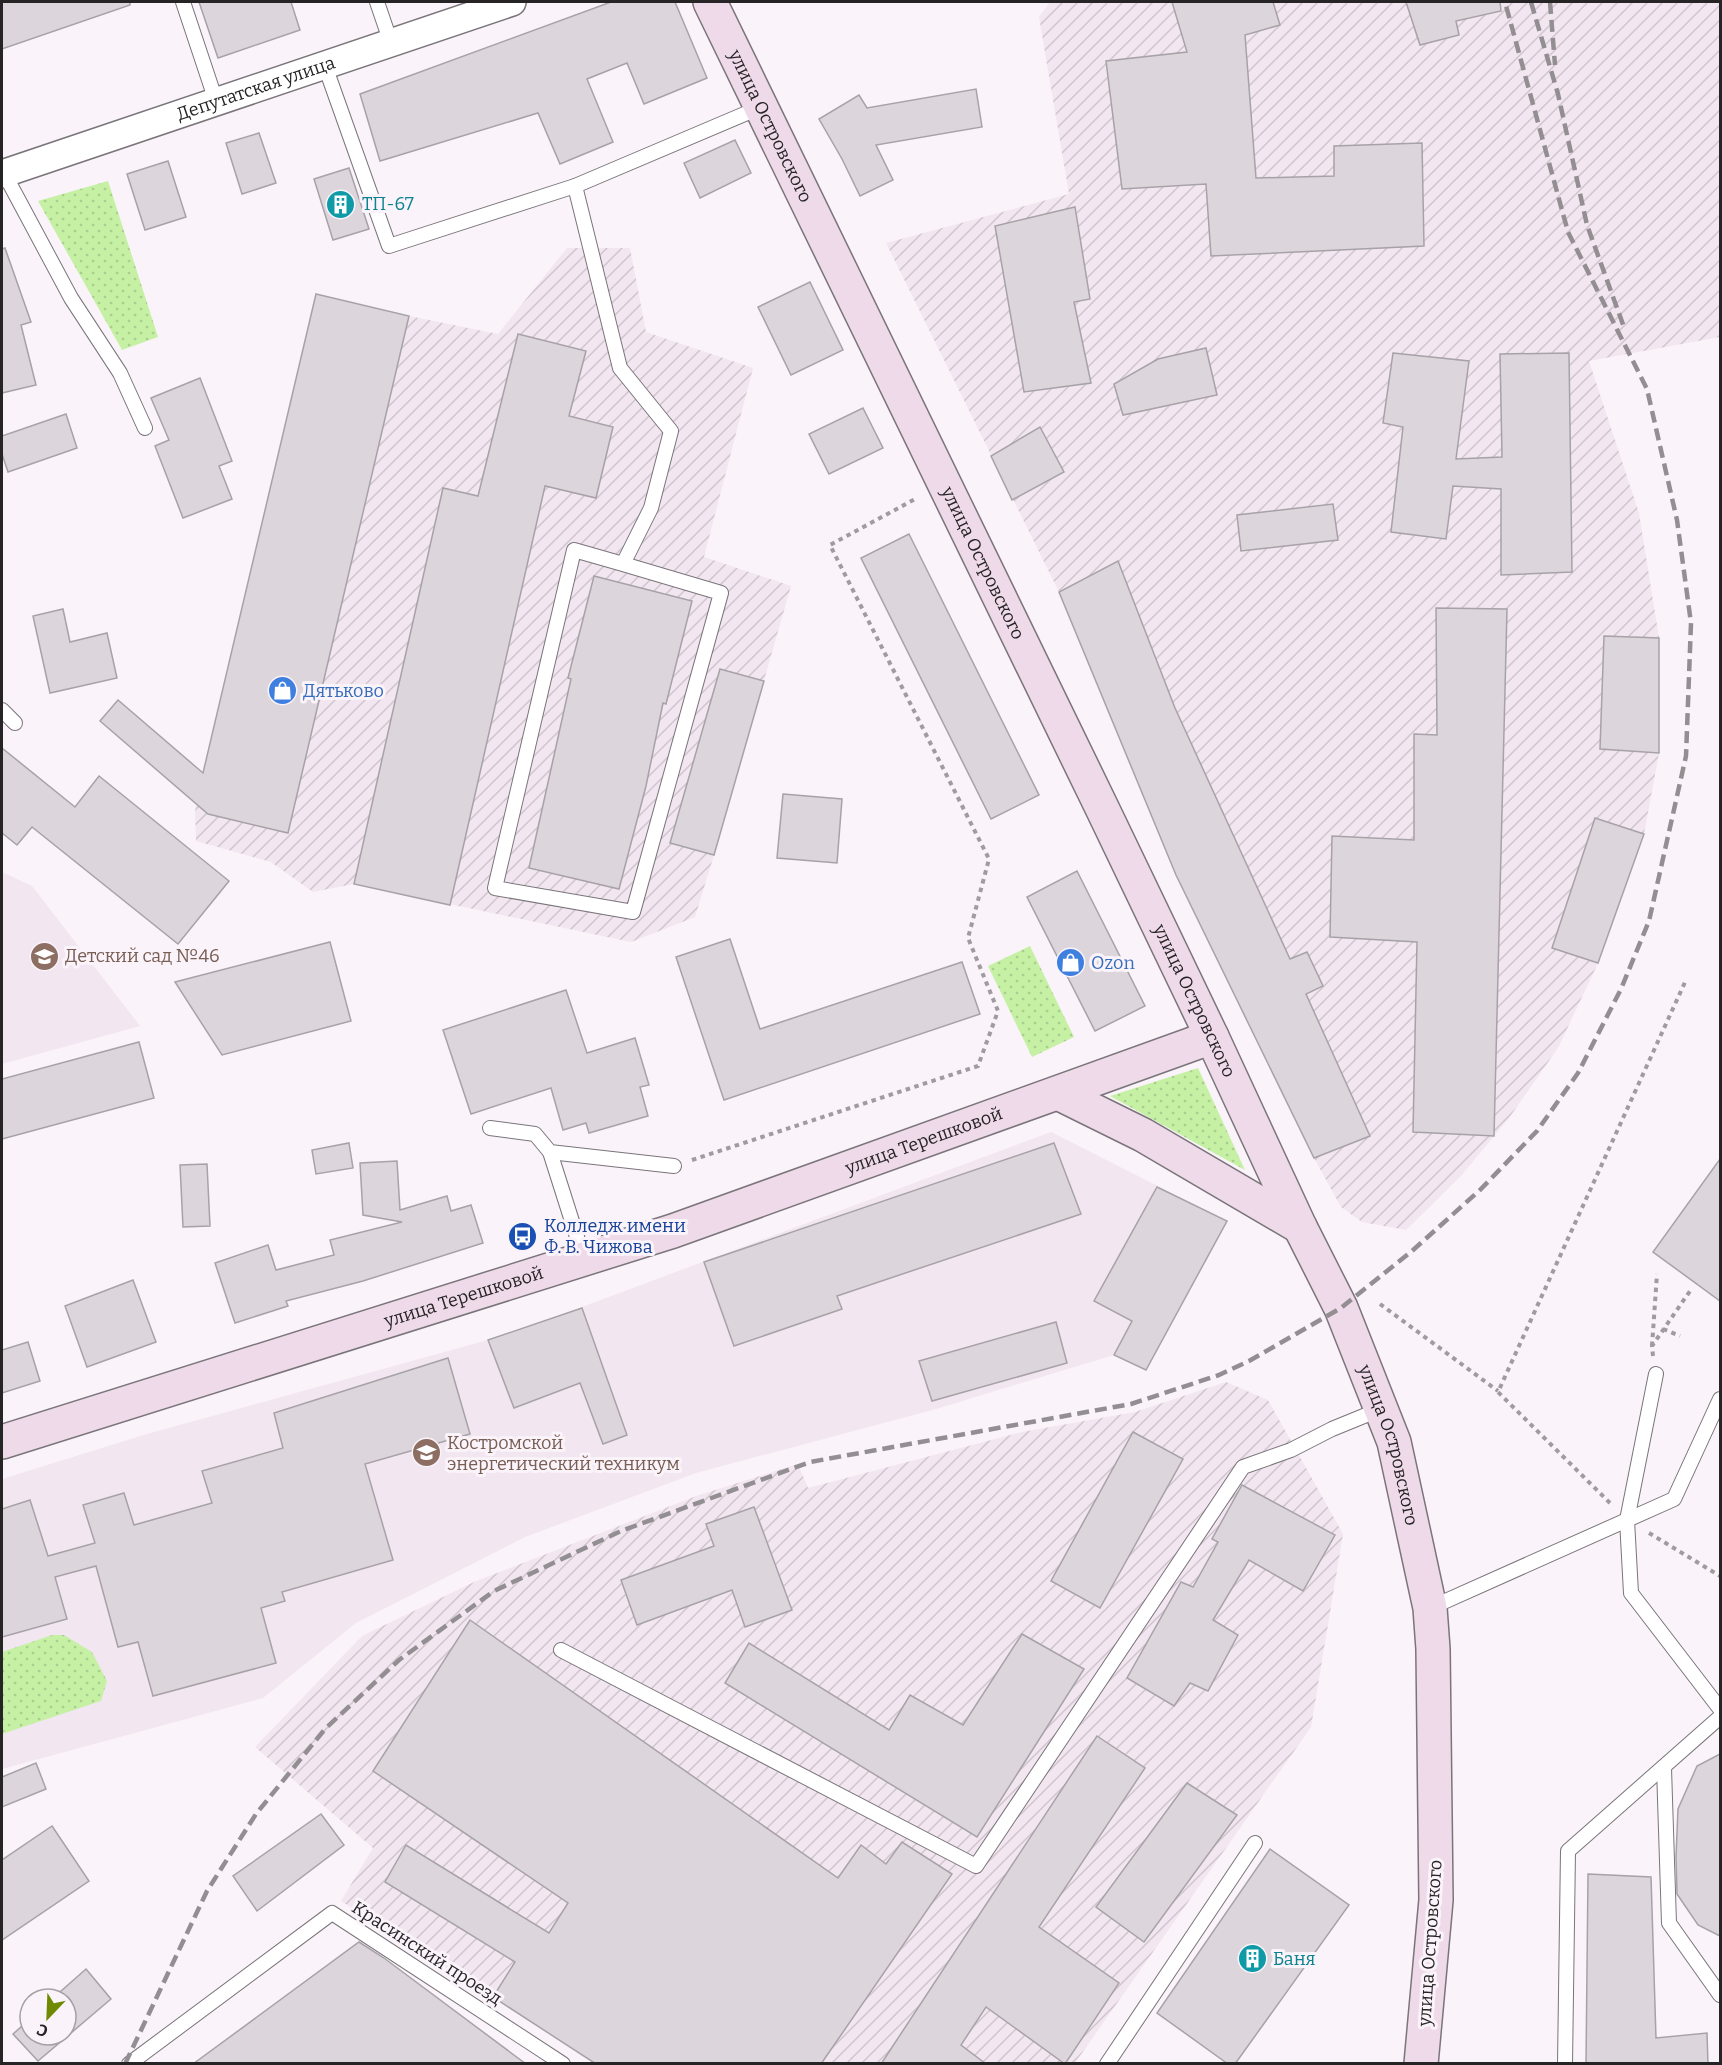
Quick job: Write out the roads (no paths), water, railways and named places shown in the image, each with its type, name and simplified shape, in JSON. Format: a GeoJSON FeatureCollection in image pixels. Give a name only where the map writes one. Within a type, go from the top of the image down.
{"type":"FeatureCollection","features":[{"type":"Feature","properties":{"kind":"main road","name":"улица Островского"},"geometry":{"type":"LineString","coordinates":[[710,2],[1341,1308],[1394,1442],[1430,1608],[1433,1649],[1436,1900],[1421,2064]]}},
{"type":"Feature","properties":{"kind":"main road","name":"улица Терешковой"},"geometry":{"type":"LineString","coordinates":[[2,1442],[673,1231],[1212,1037]]}},
{"type":"Feature","properties":{"kind":"main road"},"geometry":{"type":"LineString","coordinates":[[1059,1093],[1143,1135],[1300,1227]]}},
{"type":"Feature","properties":{"kind":"street","name":"Депутатская улица"},"geometry":{"type":"LineString","coordinates":[[3,173],[512,2]]}},
{"type":"Feature","properties":{"kind":"lane"},"geometry":{"type":"LineString","coordinates":[[183,2],[216,101]]}},
{"type":"Feature","properties":{"kind":"lane"},"geometry":{"type":"LineString","coordinates":[[377,2],[391,43]]}},
{"type":"Feature","properties":{"kind":"lane"},"geometry":{"type":"LineString","coordinates":[[325,66],[389,246],[575,186],[761,107]]}},
{"type":"Feature","properties":{"kind":"lane"},"geometry":{"type":"LineString","coordinates":[[3,173],[71,298],[120,373],[145,428]]}},
{"type":"Feature","properties":{"kind":"lane"},"geometry":{"type":"LineString","coordinates":[[575,186],[620,368],[671,430],[651,508],[622,564]]}},
{"type":"Feature","properties":{"kind":"lane"},"geometry":{"type":"LineString","coordinates":[[574,550],[622,564],[721,593],[633,912],[495,888],[574,550]]}},
{"type":"Feature","properties":{"kind":"lane"},"geometry":{"type":"LineString","coordinates":[[2,710],[15,723]]}},
{"type":"Feature","properties":{"kind":"lane"},"geometry":{"type":"LineString","coordinates":[[490,1128],[535,1134],[550,1152],[584,1259]]}},
{"type":"Feature","properties":{"kind":"lane"},"geometry":{"type":"LineString","coordinates":[[550,1152],[674,1166]]}},
{"type":"Feature","properties":{"kind":"lane"},"geometry":{"type":"LineString","coordinates":[[1656,1374],[1627,1520],[1631,1593],[1720,1709]]}},
{"type":"Feature","properties":{"kind":"lane"},"geometry":{"type":"LineString","coordinates":[[1430,1608],[1674,1499],[1720,1399]]}},
{"type":"Feature","properties":{"kind":"lane"},"geometry":{"type":"LineString","coordinates":[[561,1650],[976,1866],[1243,1467],[1291,1450],[1332,1429],[1381,1409]]}},
{"type":"Feature","properties":{"kind":"lane"},"geometry":{"type":"LineString","coordinates":[[1565,2064],[1568,1851],[1720,1717]]}},
{"type":"Feature","properties":{"kind":"lane"},"geometry":{"type":"LineString","coordinates":[[1664,1768],[1670,1923],[1720,1995]]}},
{"type":"Feature","properties":{"kind":"lane"},"geometry":{"type":"LineString","coordinates":[[1107,2064],[1255,1843]]}},
{"type":"Feature","properties":{"kind":"lane","name":"Красинский проезд"},"geometry":{"type":"LineString","coordinates":[[129,2064],[332,1913],[564,2064]]}},
{"type":"Feature","properties":{"kind":"railway"},"geometry":{"type":"LineString","coordinates":[[125,2064],[207,1891],[256,1814],[325,1729],[399,1660],[494,1591],[621,1531],[810,1462],[1131,1404],[1219,1375],[1249,1361],[1341,1308],[1412,1251],[1480,1190],[1537,1131],[1578,1073],[1621,989],[1649,921],[1686,756],[1691,623],[1677,520],[1647,389],[1568,232],[1505,2]]}},
{"type":"Feature","properties":{"kind":"railway"},"geometry":{"type":"LineString","coordinates":[[1531,2],[1558,94],[1587,225],[1625,330]]}},
{"type":"Feature","properties":{"kind":"railway"},"geometry":{"type":"LineString","coordinates":[[1550,2],[1555,65]]}},
{"type":"Feature","properties":{"kind":"place","name":"ТП-67"},"geometry":{"type":"Point","coordinates":[341,204]}},
{"type":"Feature","properties":{"kind":"place","name":"Дятьково"},"geometry":{"type":"Point","coordinates":[282,691]}},
{"type":"Feature","properties":{"kind":"place","name":"Детский сад №46"},"geometry":{"type":"Point","coordinates":[44,956]}},
{"type":"Feature","properties":{"kind":"place","name":"Ozon"},"geometry":{"type":"Point","coordinates":[1070,963]}},
{"type":"Feature","properties":{"kind":"place","name":"Колледж имени Ф. В. Чижова"},"geometry":{"type":"Point","coordinates":[523,1236]}},
{"type":"Feature","properties":{"kind":"place","name":"Костромской энергетический техникум"},"geometry":{"type":"Point","coordinates":[426,1453]}},
{"type":"Feature","properties":{"kind":"place","name":"Баня"},"geometry":{"type":"Point","coordinates":[1252,1959]}}]}
